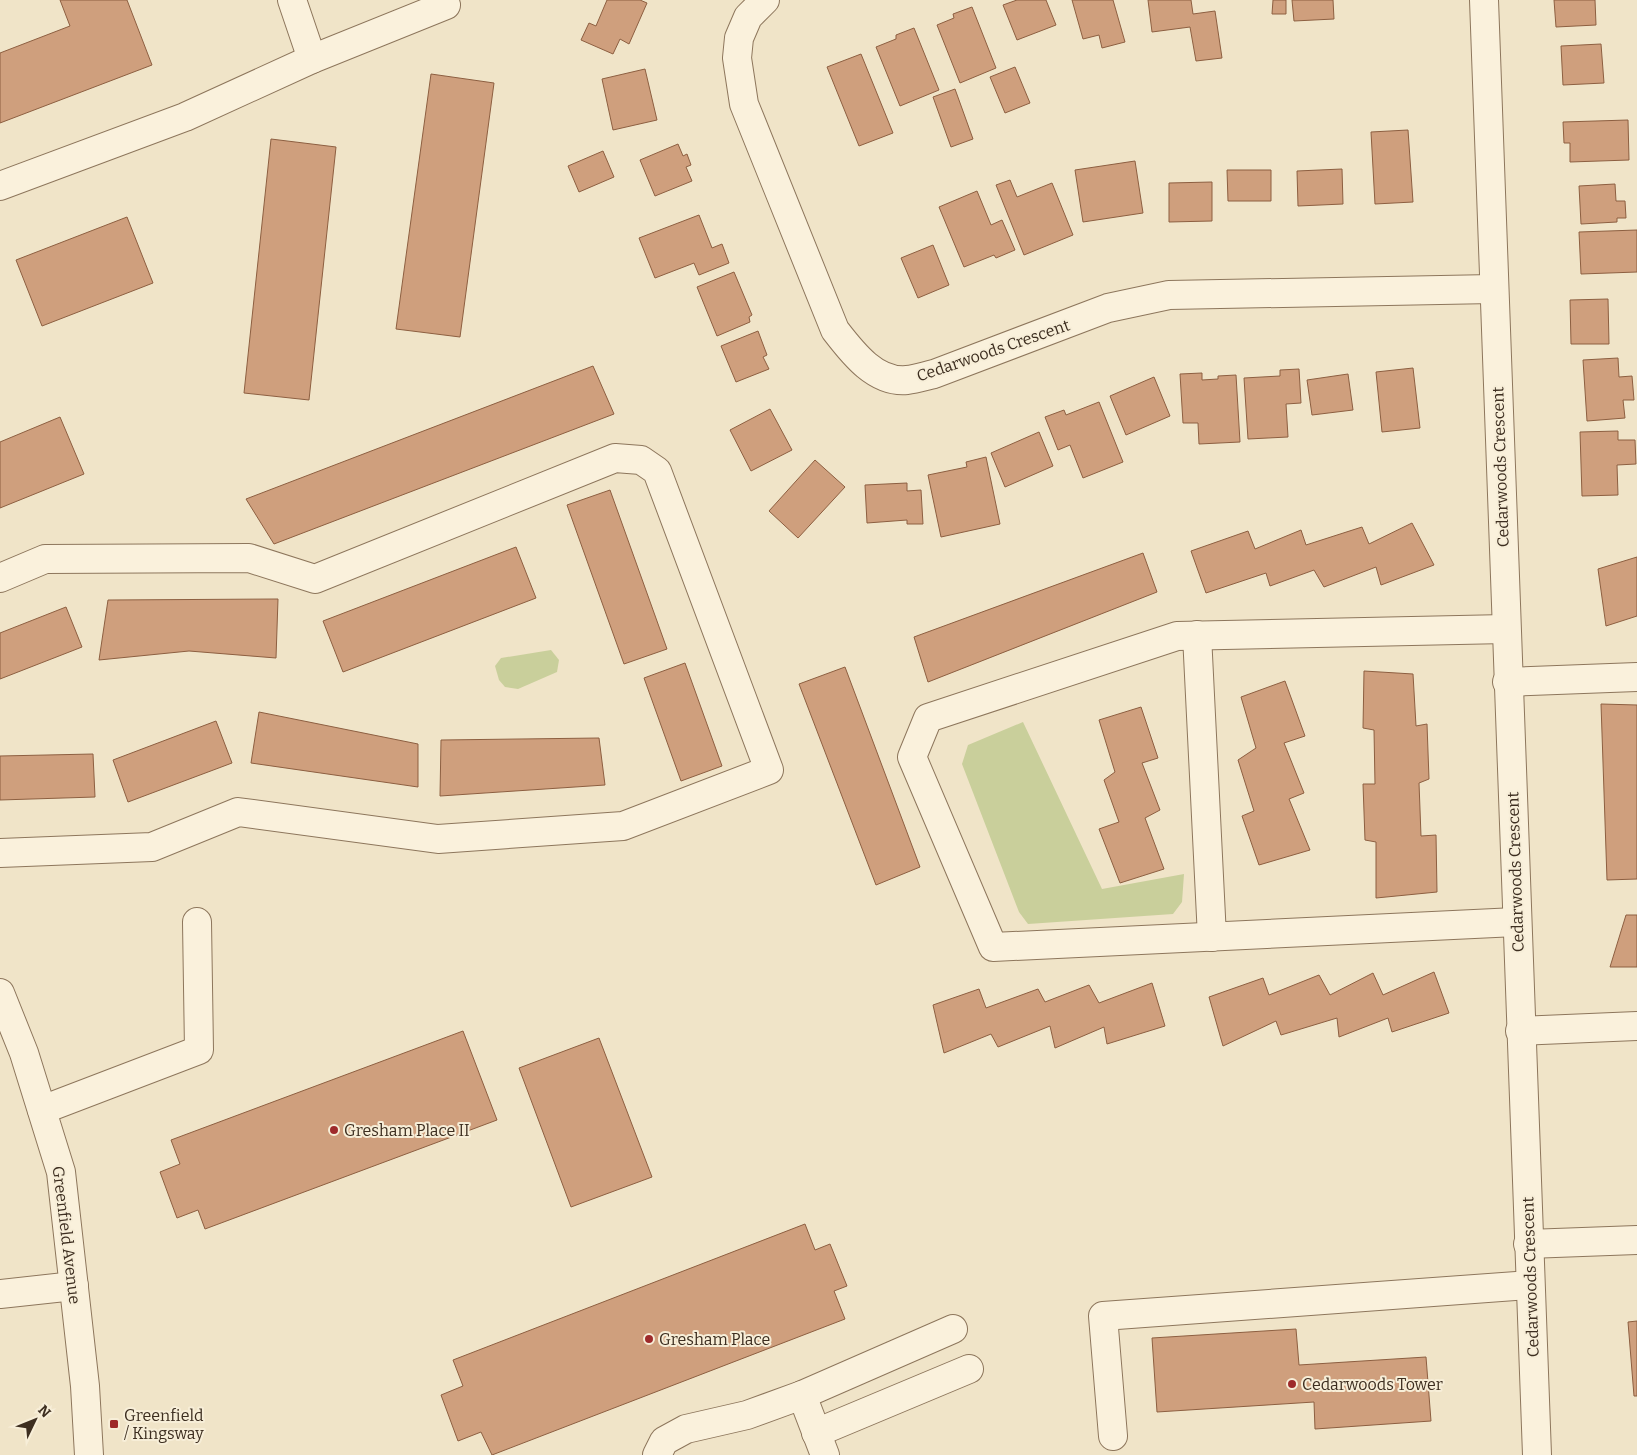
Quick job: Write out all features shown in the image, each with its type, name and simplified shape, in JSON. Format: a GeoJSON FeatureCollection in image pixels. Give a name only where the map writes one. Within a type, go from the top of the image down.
{"type":"FeatureCollection","features":[{"type":"Feature","properties":{"kind":"street"},"geometry":{"type":"LineString","coordinates":[[292,0],[312,60]]}},
{"type":"Feature","properties":{"kind":"street"},"geometry":{"type":"LineString","coordinates":[[0,186],[185,117],[312,60],[446,5],[444,0]]}},
{"type":"Feature","properties":{"kind":"street","name":"Cedarwoods Crescent"},"geometry":{"type":"LineString","coordinates":[[765,0],[748,18],[739,38],[737,58],[744,104],[835,330],[859,360],[883,375],[905,380],[934,374],[1108,308],[1169,295],[1493,289]]}},
{"type":"Feature","properties":{"kind":"street","name":"Cedarwoods Crescent"},"geometry":{"type":"LineString","coordinates":[[1484,0],[1516,922],[1537,1455]]}},
{"type":"Feature","properties":{"kind":"street"},"geometry":{"type":"LineString","coordinates":[[0,578],[45,559],[249,558],[315,579],[615,458],[642,460],[656,471],[769,770],[623,826],[438,839],[238,812],[152,847],[0,853]]}},
{"type":"Feature","properties":{"kind":"street"},"geometry":{"type":"LineString","coordinates":[[1506,629],[1177,636],[928,718],[912,757],[993,948],[1516,922]]}},
{"type":"Feature","properties":{"kind":"street"},"geometry":{"type":"LineString","coordinates":[[1197,635],[1212,937]]}},
{"type":"Feature","properties":{"kind":"street"},"geometry":{"type":"LineString","coordinates":[[1508,682],[1637,677]]}},
{"type":"Feature","properties":{"kind":"street"},"geometry":{"type":"LineString","coordinates":[[42,1110],[199,1050],[197,922]]}},
{"type":"Feature","properties":{"kind":"street","name":"Greenfield Avenue"},"geometry":{"type":"LineString","coordinates":[[0,993],[24,1053],[61,1172],[85,1386],[89,1455]]}},
{"type":"Feature","properties":{"kind":"street"},"geometry":{"type":"LineString","coordinates":[[1520,1031],[1637,1026]]}},
{"type":"Feature","properties":{"kind":"street"},"geometry":{"type":"LineString","coordinates":[[1528,1244],[1637,1240]]}},
{"type":"Feature","properties":{"kind":"street"},"geometry":{"type":"LineString","coordinates":[[1113,1436],[1103,1316],[1530,1285]]}},
{"type":"Feature","properties":{"kind":"street"},"geometry":{"type":"LineString","coordinates":[[0,1294],[74,1286]]}},
{"type":"Feature","properties":{"kind":"street"},"geometry":{"type":"LineString","coordinates":[[657,1455],[664,1441],[686,1429],[747,1415],[802,1395],[954,1329]]}},
{"type":"Feature","properties":{"kind":"street"},"geometry":{"type":"LineString","coordinates":[[802,1395],[821,1444],[969,1369]]}},
{"type":"Feature","properties":{"kind":"green space"},"geometry":{"type":"Polygon","coordinates":[[[551,650],[559,660],[557,672],[518,689],[505,687],[499,680],[495,666],[501,658],[551,650]]]}},
{"type":"Feature","properties":{"kind":"green space"},"geometry":{"type":"Polygon","coordinates":[[[1023,722],[1102,889],[1184,874],[1182,902],[1173,914],[1028,924],[1019,912],[962,764],[968,745],[1023,722]]]}},
{"type":"Feature","properties":{"kind":"building"},"geometry":{"type":"Polygon","coordinates":[[[60,0],[127,0],[152,65],[0,123],[0,53],[70,26],[60,0]]]}},
{"type":"Feature","properties":{"kind":"building"},"geometry":{"type":"Polygon","coordinates":[[[607,0],[640,0],[647,3],[629,44],[620,39],[613,54],[581,40],[589,23],[596,26],[607,0]]]}},
{"type":"Feature","properties":{"kind":"building"},"geometry":{"type":"Polygon","coordinates":[[[1017,0],[1046,0],[1056,25],[1017,40],[1003,5],[1017,0]]]}},
{"type":"Feature","properties":{"kind":"building"},"geometry":{"type":"Polygon","coordinates":[[[1072,0],[1113,0],[1125,42],[1102,48],[1099,35],[1083,39],[1072,0]]]}},
{"type":"Feature","properties":{"kind":"building"},"geometry":{"type":"Polygon","coordinates":[[[1148,0],[1191,0],[1193,14],[1215,11],[1222,58],[1196,61],[1190,27],[1152,32],[1148,0]]]}},
{"type":"Feature","properties":{"kind":"building"},"geometry":{"type":"Polygon","coordinates":[[[1273,0],[1286,0],[1286,14],[1272,14],[1273,0]]]}},
{"type":"Feature","properties":{"kind":"building"},"geometry":{"type":"Polygon","coordinates":[[[1292,0],[1333,0],[1334,19],[1294,21],[1292,0]]]}},
{"type":"Feature","properties":{"kind":"building"},"geometry":{"type":"Polygon","coordinates":[[[1554,0],[1595,0],[1596,25],[1556,27],[1554,0]]]}},
{"type":"Feature","properties":{"kind":"building"},"geometry":{"type":"Polygon","coordinates":[[[972,7],[996,68],[960,83],[937,25],[954,18],[953,14],[972,7]]]}},
{"type":"Feature","properties":{"kind":"building"},"geometry":{"type":"Polygon","coordinates":[[[914,28],[939,90],[900,106],[876,47],[896,39],[896,35],[914,28]]]}},
{"type":"Feature","properties":{"kind":"building"},"geometry":{"type":"Polygon","coordinates":[[[1601,44],[1604,83],[1563,85],[1561,46],[1601,44]]]}},
{"type":"Feature","properties":{"kind":"building"},"geometry":{"type":"Polygon","coordinates":[[[861,54],[893,133],[859,146],[827,67],[861,54]]]}},
{"type":"Feature","properties":{"kind":"building"},"geometry":{"type":"Polygon","coordinates":[[[1015,67],[1030,103],[1005,113],[990,77],[1015,67]]]}},
{"type":"Feature","properties":{"kind":"building"},"geometry":{"type":"Polygon","coordinates":[[[645,69],[657,120],[613,130],[602,79],[645,69]]]}},
{"type":"Feature","properties":{"kind":"building"},"geometry":{"type":"Polygon","coordinates":[[[431,74],[494,83],[460,337],[396,329],[431,74]]]}},
{"type":"Feature","properties":{"kind":"building"},"geometry":{"type":"Polygon","coordinates":[[[955,89],[973,139],[951,147],[933,97],[955,89]]]}},
{"type":"Feature","properties":{"kind":"building"},"geometry":{"type":"Polygon","coordinates":[[[1628,120],[1629,160],[1570,162],[1570,143],[1564,143],[1563,122],[1628,120]]]}},
{"type":"Feature","properties":{"kind":"building"},"geometry":{"type":"Polygon","coordinates":[[[1408,130],[1413,202],[1375,204],[1371,132],[1408,130]]]}},
{"type":"Feature","properties":{"kind":"building"},"geometry":{"type":"Polygon","coordinates":[[[271,139],[336,147],[309,400],[244,393],[271,139]]]}},
{"type":"Feature","properties":{"kind":"building"},"geometry":{"type":"Polygon","coordinates":[[[678,144],[683,156],[687,154],[691,165],[686,167],[692,181],[655,196],[640,160],[678,144]]]}},
{"type":"Feature","properties":{"kind":"building"},"geometry":{"type":"Polygon","coordinates":[[[603,151],[614,177],[579,192],[568,166],[603,151]]]}},
{"type":"Feature","properties":{"kind":"building"},"geometry":{"type":"Polygon","coordinates":[[[1135,161],[1143,213],[1083,222],[1075,170],[1135,161]]]}},
{"type":"Feature","properties":{"kind":"building"},"geometry":{"type":"Polygon","coordinates":[[[1342,169],[1343,204],[1298,206],[1297,171],[1342,169]]]}},
{"type":"Feature","properties":{"kind":"building"},"geometry":{"type":"Polygon","coordinates":[[[1227,170],[1271,170],[1271,201],[1228,201],[1227,170]]]}},
{"type":"Feature","properties":{"kind":"building"},"geometry":{"type":"Polygon","coordinates":[[[1010,180],[1017,197],[1052,183],[1073,235],[1024,255],[996,185],[1010,180]]]}},
{"type":"Feature","properties":{"kind":"building"},"geometry":{"type":"Polygon","coordinates":[[[1212,182],[1212,221],[1169,222],[1169,183],[1212,182]]]}},
{"type":"Feature","properties":{"kind":"building"},"geometry":{"type":"Polygon","coordinates":[[[1615,184],[1616,201],[1625,201],[1626,218],[1617,218],[1617,222],[1581,224],[1579,186],[1615,184]]]}},
{"type":"Feature","properties":{"kind":"building"},"geometry":{"type":"Polygon","coordinates":[[[977,191],[991,225],[1002,220],[1015,250],[996,258],[994,255],[964,267],[939,207],[977,191]]]}},
{"type":"Feature","properties":{"kind":"building"},"geometry":{"type":"Polygon","coordinates":[[[699,215],[712,248],[722,244],[729,263],[699,275],[694,263],[655,278],[639,238],[699,215]]]}},
{"type":"Feature","properties":{"kind":"building"},"geometry":{"type":"Polygon","coordinates":[[[127,217],[153,283],[42,326],[16,260],[127,217]]]}},
{"type":"Feature","properties":{"kind":"building"},"geometry":{"type":"Polygon","coordinates":[[[1637,230],[1637,272],[1581,274],[1579,232],[1637,230]]]}},
{"type":"Feature","properties":{"kind":"building"},"geometry":{"type":"Polygon","coordinates":[[[933,245],[949,285],[918,298],[901,258],[933,245]]]}},
{"type":"Feature","properties":{"kind":"building"},"geometry":{"type":"Polygon","coordinates":[[[734,272],[752,315],[749,317],[750,322],[717,336],[697,287],[734,272]]]}},
{"type":"Feature","properties":{"kind":"building"},"geometry":{"type":"Polygon","coordinates":[[[1608,299],[1609,344],[1571,344],[1570,300],[1608,299]]]}},
{"type":"Feature","properties":{"kind":"building"},"geometry":{"type":"Polygon","coordinates":[[[758,331],[767,355],[763,357],[769,369],[736,382],[721,346],[758,331]]]}},
{"type":"Feature","properties":{"kind":"building"},"geometry":{"type":"Polygon","coordinates":[[[1618,358],[1619,377],[1632,376],[1634,400],[1623,400],[1625,418],[1587,421],[1583,360],[1618,358]]]}},
{"type":"Feature","properties":{"kind":"building"},"geometry":{"type":"Polygon","coordinates":[[[593,366],[614,414],[274,544],[246,499],[593,366]]]}},
{"type":"Feature","properties":{"kind":"building"},"geometry":{"type":"Polygon","coordinates":[[[1413,368],[1420,428],[1382,432],[1376,372],[1413,368]]]}},
{"type":"Feature","properties":{"kind":"building"},"geometry":{"type":"Polygon","coordinates":[[[1299,369],[1301,403],[1286,404],[1288,437],[1248,439],[1244,378],[1280,376],[1280,370],[1299,369]]]}},
{"type":"Feature","properties":{"kind":"building"},"geometry":{"type":"Polygon","coordinates":[[[1202,373],[1202,380],[1218,379],[1218,376],[1236,375],[1240,442],[1199,444],[1198,423],[1183,423],[1180,374],[1202,373]]]}},
{"type":"Feature","properties":{"kind":"building"},"geometry":{"type":"Polygon","coordinates":[[[1348,374],[1353,410],[1312,415],[1307,380],[1348,374]]]}},
{"type":"Feature","properties":{"kind":"building"},"geometry":{"type":"Polygon","coordinates":[[[1154,377],[1170,416],[1126,435],[1110,396],[1154,377]]]}},
{"type":"Feature","properties":{"kind":"building"},"geometry":{"type":"Polygon","coordinates":[[[1099,402],[1123,462],[1083,478],[1070,445],[1058,450],[1045,417],[1064,410],[1066,415],[1099,402]]]}},
{"type":"Feature","properties":{"kind":"building"},"geometry":{"type":"Polygon","coordinates":[[[770,409],[792,450],[751,471],[730,430],[770,409]]]}},
{"type":"Feature","properties":{"kind":"building"},"geometry":{"type":"Polygon","coordinates":[[[60,417],[84,474],[0,508],[0,442],[60,417]]]}},
{"type":"Feature","properties":{"kind":"building"},"geometry":{"type":"Polygon","coordinates":[[[1618,431],[1618,440],[1635,440],[1636,464],[1617,465],[1618,495],[1582,496],[1580,432],[1618,431]]]}},
{"type":"Feature","properties":{"kind":"building"},"geometry":{"type":"Polygon","coordinates":[[[1039,432],[1053,466],[1005,487],[991,453],[1039,432]]]}},
{"type":"Feature","properties":{"kind":"building"},"geometry":{"type":"Polygon","coordinates":[[[986,457],[1000,524],[941,537],[928,475],[967,467],[966,462],[986,457]]]}},
{"type":"Feature","properties":{"kind":"building"},"geometry":{"type":"Polygon","coordinates":[[[815,460],[845,487],[798,538],[769,511],[815,460]]]}},
{"type":"Feature","properties":{"kind":"building"},"geometry":{"type":"Polygon","coordinates":[[[907,483],[907,491],[921,490],[923,524],[907,524],[907,520],[867,523],[865,485],[907,483]]]}},
{"type":"Feature","properties":{"kind":"building"},"geometry":{"type":"Polygon","coordinates":[[[610,490],[667,649],[624,664],[567,505],[610,490]]]}},
{"type":"Feature","properties":{"kind":"building"},"geometry":{"type":"Polygon","coordinates":[[[1412,523],[1434,565],[1381,585],[1376,567],[1324,587],[1314,570],[1270,586],[1266,573],[1206,593],[1191,551],[1248,531],[1255,549],[1301,530],[1306,545],[1362,527],[1369,544],[1412,523]]]}},
{"type":"Feature","properties":{"kind":"building"},"geometry":{"type":"Polygon","coordinates":[[[516,547],[536,598],[343,672],[323,621],[516,547]]]}},
{"type":"Feature","properties":{"kind":"building"},"geometry":{"type":"Polygon","coordinates":[[[1143,553],[1157,592],[928,682],[914,637],[1143,553]]]}},
{"type":"Feature","properties":{"kind":"building"},"geometry":{"type":"Polygon","coordinates":[[[1637,557],[1637,616],[1606,626],[1598,569],[1637,557]]]}},
{"type":"Feature","properties":{"kind":"building"},"geometry":{"type":"Polygon","coordinates":[[[278,599],[276,658],[189,651],[99,660],[108,600],[278,599]]]}},
{"type":"Feature","properties":{"kind":"building"},"geometry":{"type":"Polygon","coordinates":[[[66,607],[82,647],[0,679],[0,633],[66,607]]]}},
{"type":"Feature","properties":{"kind":"building"},"geometry":{"type":"Polygon","coordinates":[[[685,663],[722,766],[681,781],[644,678],[685,663]]]}},
{"type":"Feature","properties":{"kind":"building"},"geometry":{"type":"Polygon","coordinates":[[[845,667],[920,867],[876,885],[799,684],[845,667]]]}},
{"type":"Feature","properties":{"kind":"building"},"geometry":{"type":"Polygon","coordinates":[[[1364,671],[1413,674],[1416,726],[1427,724],[1429,779],[1419,783],[1421,836],[1436,835],[1437,892],[1376,898],[1376,842],[1365,840],[1363,784],[1375,784],[1374,730],[1363,728],[1364,671]]]}},
{"type":"Feature","properties":{"kind":"building"},"geometry":{"type":"Polygon","coordinates":[[[1285,681],[1305,736],[1284,743],[1304,793],[1289,799],[1310,850],[1259,865],[1242,816],[1254,811],[1238,760],[1256,748],[1241,697],[1285,681]]]}},
{"type":"Feature","properties":{"kind":"building"},"geometry":{"type":"Polygon","coordinates":[[[1601,704],[1637,705],[1637,879],[1607,880],[1601,704]]]}},
{"type":"Feature","properties":{"kind":"building"},"geometry":{"type":"Polygon","coordinates":[[[1141,707],[1158,758],[1142,763],[1160,810],[1145,818],[1164,869],[1120,883],[1099,829],[1119,822],[1104,780],[1115,772],[1099,720],[1141,707]]]}},
{"type":"Feature","properties":{"kind":"building"},"geometry":{"type":"Polygon","coordinates":[[[259,712],[418,744],[418,787],[251,763],[259,712]]]}},
{"type":"Feature","properties":{"kind":"building"},"geometry":{"type":"Polygon","coordinates":[[[216,721],[232,763],[128,802],[113,760],[216,721]]]}},
{"type":"Feature","properties":{"kind":"building"},"geometry":{"type":"Polygon","coordinates":[[[599,738],[605,785],[440,796],[441,740],[599,738]]]}},
{"type":"Feature","properties":{"kind":"building"},"geometry":{"type":"Polygon","coordinates":[[[93,754],[95,797],[0,800],[0,756],[93,754]]]}},
{"type":"Feature","properties":{"kind":"building"},"geometry":{"type":"Polygon","coordinates":[[[1626,915],[1637,915],[1637,967],[1610,967],[1626,915]]]}},
{"type":"Feature","properties":{"kind":"building"},"geometry":{"type":"Polygon","coordinates":[[[1434,972],[1449,1013],[1392,1032],[1388,1018],[1339,1037],[1337,1018],[1281,1035],[1276,1021],[1223,1046],[1209,997],[1263,978],[1269,995],[1319,975],[1330,995],[1373,973],[1383,995],[1434,972]]]}},
{"type":"Feature","properties":{"kind":"building"},"geometry":{"type":"Polygon","coordinates":[[[1152,983],[1165,1026],[1107,1044],[1104,1027],[1055,1048],[1050,1026],[998,1047],[991,1034],[944,1053],[933,1005],[979,989],[986,1008],[1038,989],[1045,1002],[1089,985],[1099,1003],[1152,983]]]}},
{"type":"Feature","properties":{"kind":"building","name":"Gresham Place II"},"geometry":{"type":"Polygon","coordinates":[[[463,1031],[497,1120],[205,1229],[198,1210],[177,1218],[160,1172],[180,1164],[171,1140],[463,1031]]]}},
{"type":"Feature","properties":{"kind":"building"},"geometry":{"type":"Polygon","coordinates":[[[599,1038],[652,1177],[571,1207],[519,1068],[599,1038]]]}},
{"type":"Feature","properties":{"kind":"building","name":"Gresham Place"},"geometry":{"type":"Polygon","coordinates":[[[805,1224],[815,1250],[830,1244],[847,1286],[834,1291],[845,1319],[492,1455],[481,1432],[458,1441],[441,1395],[463,1386],[453,1360],[805,1224]]]}},
{"type":"Feature","properties":{"kind":"building"},"geometry":{"type":"Polygon","coordinates":[[[1637,1321],[1637,1396],[1634,1396],[1628,1322],[1637,1321]]]}},
{"type":"Feature","properties":{"kind":"building","name":"Cedarwoods Tower"},"geometry":{"type":"Polygon","coordinates":[[[1296,1329],[1299,1365],[1426,1357],[1431,1421],[1315,1429],[1314,1402],[1157,1412],[1152,1338],[1296,1329]]]}},
{"type":"Feature","properties":{"kind":"place","name":"Gresham Place II"},"geometry":{"type":"Point","coordinates":[334,1130]}},
{"type":"Feature","properties":{"kind":"place","name":"Gresham Place"},"geometry":{"type":"Point","coordinates":[649,1339]}},
{"type":"Feature","properties":{"kind":"place","name":"Cedarwoods Tower"},"geometry":{"type":"Point","coordinates":[1292,1384]}},
{"type":"Feature","properties":{"kind":"place","name":"Greenfield / Kingsway"},"geometry":{"type":"Point","coordinates":[114,1424]}}]}
